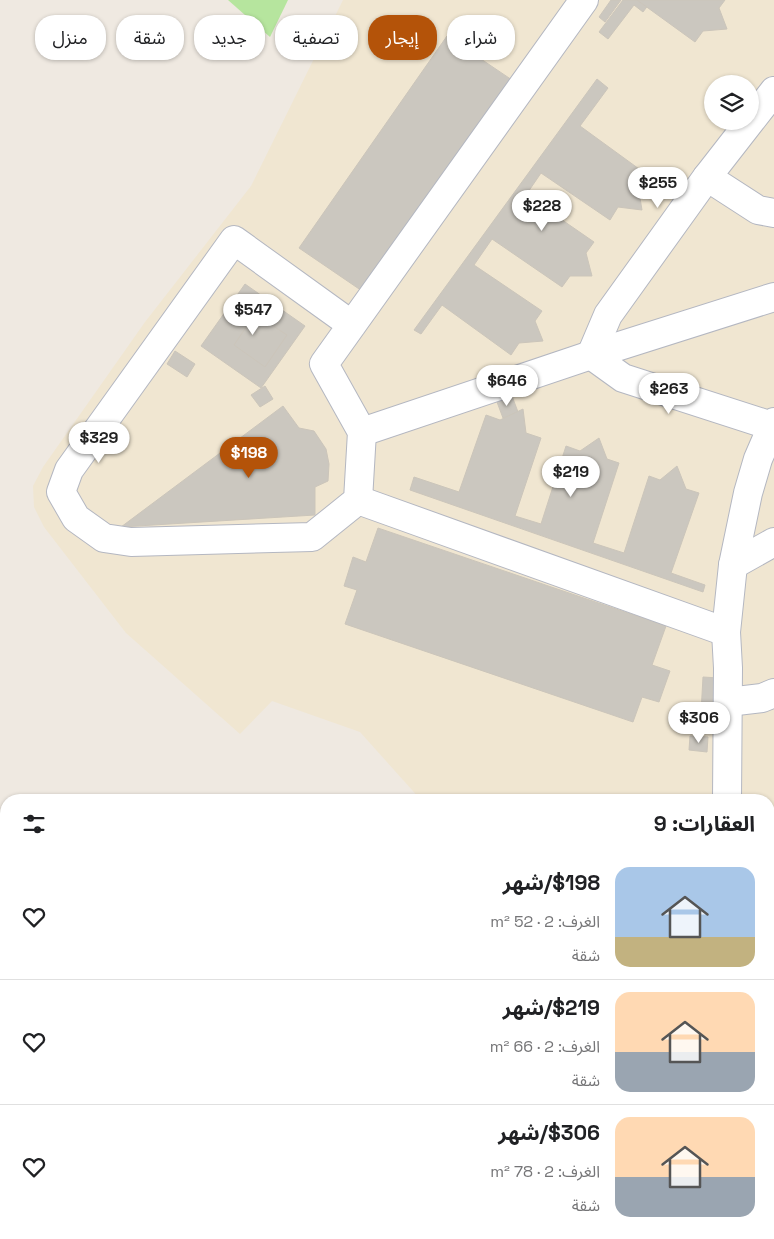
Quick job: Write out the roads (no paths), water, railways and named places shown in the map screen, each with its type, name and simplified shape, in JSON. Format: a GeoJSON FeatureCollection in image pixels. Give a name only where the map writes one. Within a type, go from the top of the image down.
{"type":"FeatureCollection","features":[{"type":"Feature","properties":{"kind":"street"},"geometry":{"type":"LineString","coordinates":[[352,325],[234,240],[69,470],[61,492],[76,518],[104,538],[132,542],[312,537],[358,500],[362,432],[324,364],[352,325],[584,0]]}},
{"type":"Feature","properties":{"kind":"street"},"geometry":{"type":"LineString","coordinates":[[591,355],[608,315],[707,178],[774,91]]}},
{"type":"Feature","properties":{"kind":"street"},"geometry":{"type":"LineString","coordinates":[[707,178],[758,210],[774,213]]}},
{"type":"Feature","properties":{"kind":"street"},"geometry":{"type":"LineString","coordinates":[[362,432],[591,355],[774,297]]}},
{"type":"Feature","properties":{"kind":"street"},"geometry":{"type":"LineString","coordinates":[[591,355],[623,378],[773,424],[758,459],[748,493],[732,565],[726,632],[728,668],[727,794]]}},
{"type":"Feature","properties":{"kind":"street"},"geometry":{"type":"LineString","coordinates":[[358,500],[726,632]]}},
{"type":"Feature","properties":{"kind":"street"},"geometry":{"type":"LineString","coordinates":[[732,565],[774,542]]}},
{"type":"Feature","properties":{"kind":"street"},"geometry":{"type":"LineString","coordinates":[[728,702],[762,698],[774,693]]}}]}
